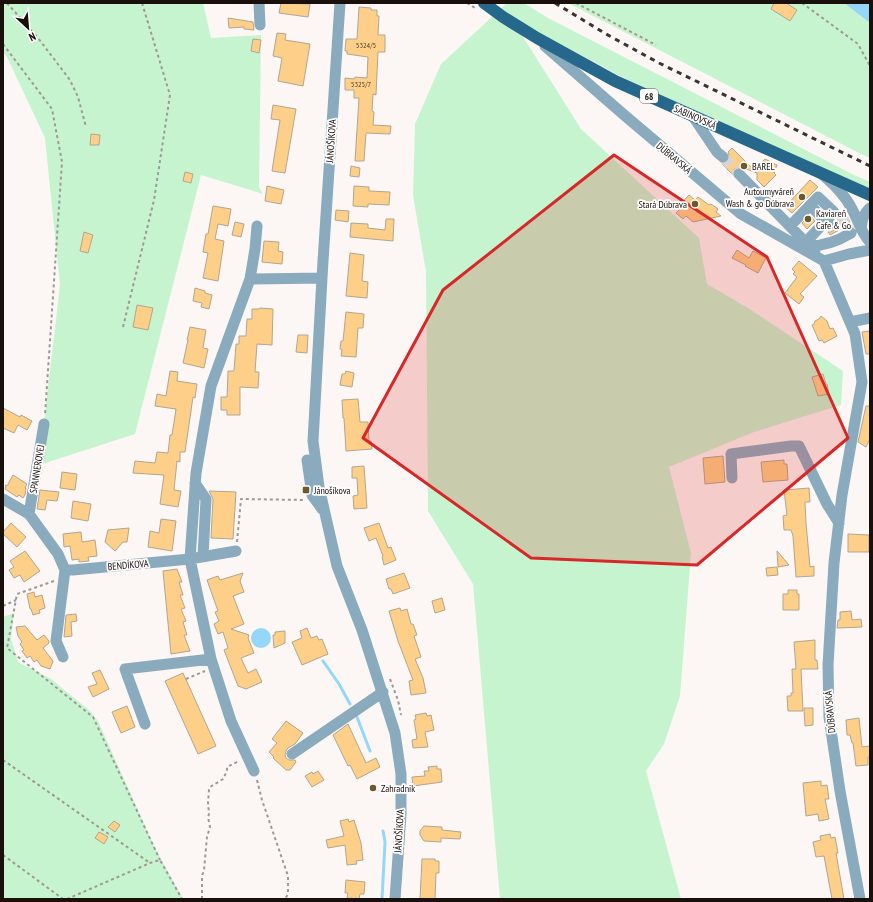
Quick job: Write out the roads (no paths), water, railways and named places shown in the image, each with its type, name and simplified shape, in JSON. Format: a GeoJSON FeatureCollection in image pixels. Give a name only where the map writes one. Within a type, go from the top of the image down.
{"type":"FeatureCollection","features":[{"type":"Feature","properties":{"kind":"main road","name":"SABINOVSKÁ"},"geometry":{"type":"LineString","coordinates":[[484,3],[537,38],[615,81],[870,195]]}},
{"type":"Feature","properties":{"kind":"street"},"geometry":{"type":"LineString","coordinates":[[258,3],[260,25]]}},
{"type":"Feature","properties":{"kind":"street","name":"JÁNOŠÍKOVA"},"geometry":{"type":"LineString","coordinates":[[340,3],[323,253],[313,441],[318,488],[337,566],[362,630],[395,733],[401,774],[401,814],[395,899]]}},
{"type":"Feature","properties":{"kind":"street","name":"DÚBRAVSKÁ"},"geometry":{"type":"LineString","coordinates":[[537,38],[623,114],[741,214],[824,261],[855,334],[862,382],[842,495],[834,563],[828,665],[829,717],[840,791],[860,899]]}},
{"type":"Feature","properties":{"kind":"street"},"geometry":{"type":"LineString","coordinates":[[692,115],[717,152],[723,158]]}},
{"type":"Feature","properties":{"kind":"street"},"geometry":{"type":"LineString","coordinates":[[822,173],[840,191],[852,208],[859,234],[865,242],[863,247],[857,253]]}},
{"type":"Feature","properties":{"kind":"street"},"geometry":{"type":"LineString","coordinates":[[739,174],[824,261],[870,250]]}},
{"type":"Feature","properties":{"kind":"street"},"geometry":{"type":"LineString","coordinates":[[790,226],[810,205],[832,219],[808,244]]}},
{"type":"Feature","properties":{"kind":"street"},"geometry":{"type":"LineString","coordinates":[[859,234],[862,220],[870,208]]}},
{"type":"Feature","properties":{"kind":"street"},"geometry":{"type":"LineString","coordinates":[[254,771],[231,721],[208,659],[190,559],[196,473],[211,386],[250,279],[257,226]]}},
{"type":"Feature","properties":{"kind":"street"},"geometry":{"type":"LineString","coordinates":[[808,244],[815,246],[859,234]]}},
{"type":"Feature","properties":{"kind":"street"},"geometry":{"type":"LineString","coordinates":[[250,279],[322,278]]}},
{"type":"Feature","properties":{"kind":"street"},"geometry":{"type":"LineString","coordinates":[[850,322],[870,318]]}},
{"type":"Feature","properties":{"kind":"street","name":"SPANNEROVEJ"},"geometry":{"type":"LineString","coordinates":[[29,514],[44,424]]}},
{"type":"Feature","properties":{"kind":"street"},"geometry":{"type":"LineString","coordinates":[[732,478],[731,454],[799,446],[827,504],[839,523]]}},
{"type":"Feature","properties":{"kind":"street"},"geometry":{"type":"LineString","coordinates":[[195,483],[206,499],[203,557]]}},
{"type":"Feature","properties":{"kind":"street"},"geometry":{"type":"LineString","coordinates":[[3,499],[29,514],[58,554],[65,570],[56,641],[63,657]]}},
{"type":"Feature","properties":{"kind":"street","name":"BENDÍKOVA"},"geometry":{"type":"LineString","coordinates":[[65,570],[190,559],[236,551]]}},
{"type":"Feature","properties":{"kind":"street"},"geometry":{"type":"LineString","coordinates":[[145,724],[125,669],[208,659]]}},
{"type":"Feature","properties":{"kind":"street"},"geometry":{"type":"LineString","coordinates":[[292,754],[383,692]]}},
{"type":"Feature","properties":{"kind":"water"},"geometry":{"type":"Polygon","coordinates":[[[845,3],[870,3],[870,23],[848,6],[845,3]]]}},
{"type":"Feature","properties":{"kind":"water"},"geometry":{"type":"Polygon","coordinates":[[[261,628],[268,631],[271,638],[268,645],[261,648],[254,645],[251,638],[254,631],[261,628]]]}},
{"type":"Feature","properties":{"kind":"waterway"},"geometry":{"type":"LineString","coordinates":[[323,661],[339,684],[350,704]]}},
{"type":"Feature","properties":{"kind":"waterway"},"geometry":{"type":"LineString","coordinates":[[357,717],[370,751]]}},
{"type":"Feature","properties":{"kind":"waterway"},"geometry":{"type":"LineString","coordinates":[[382,899],[385,842],[383,831]]}},
{"type":"Feature","properties":{"kind":"tunnel"},"geometry":{"type":"LineString","coordinates":[[723,157],[739,174]]}},
{"type":"Feature","properties":{"kind":"tunnel"},"geometry":{"type":"LineString","coordinates":[[840,214],[850,231]]}},
{"type":"Feature","properties":{"kind":"railway"},"geometry":{"type":"LineString","coordinates":[[555,3],[606,34],[659,63],[870,166]]}},
{"type":"Feature","properties":{"kind":"place","name":"BAREL"},"geometry":{"type":"Point","coordinates":[744,166]}},
{"type":"Feature","properties":{"kind":"place","name":"Autoumyváreň Wash & go Dúbrava"},"geometry":{"type":"Point","coordinates":[802,197]}},
{"type":"Feature","properties":{"kind":"place","name":"Stará Dúbrava"},"geometry":{"type":"Point","coordinates":[695,204]}},
{"type":"Feature","properties":{"kind":"place","name":"Kaviareň Cafe & Go"},"geometry":{"type":"Point","coordinates":[808,219]}},
{"type":"Feature","properties":{"kind":"place","name":"Jánošíkova"},"geometry":{"type":"Point","coordinates":[306,490]}},
{"type":"Feature","properties":{"kind":"place","name":"Zahradnik"},"geometry":{"type":"Point","coordinates":[373,788]}}]}
